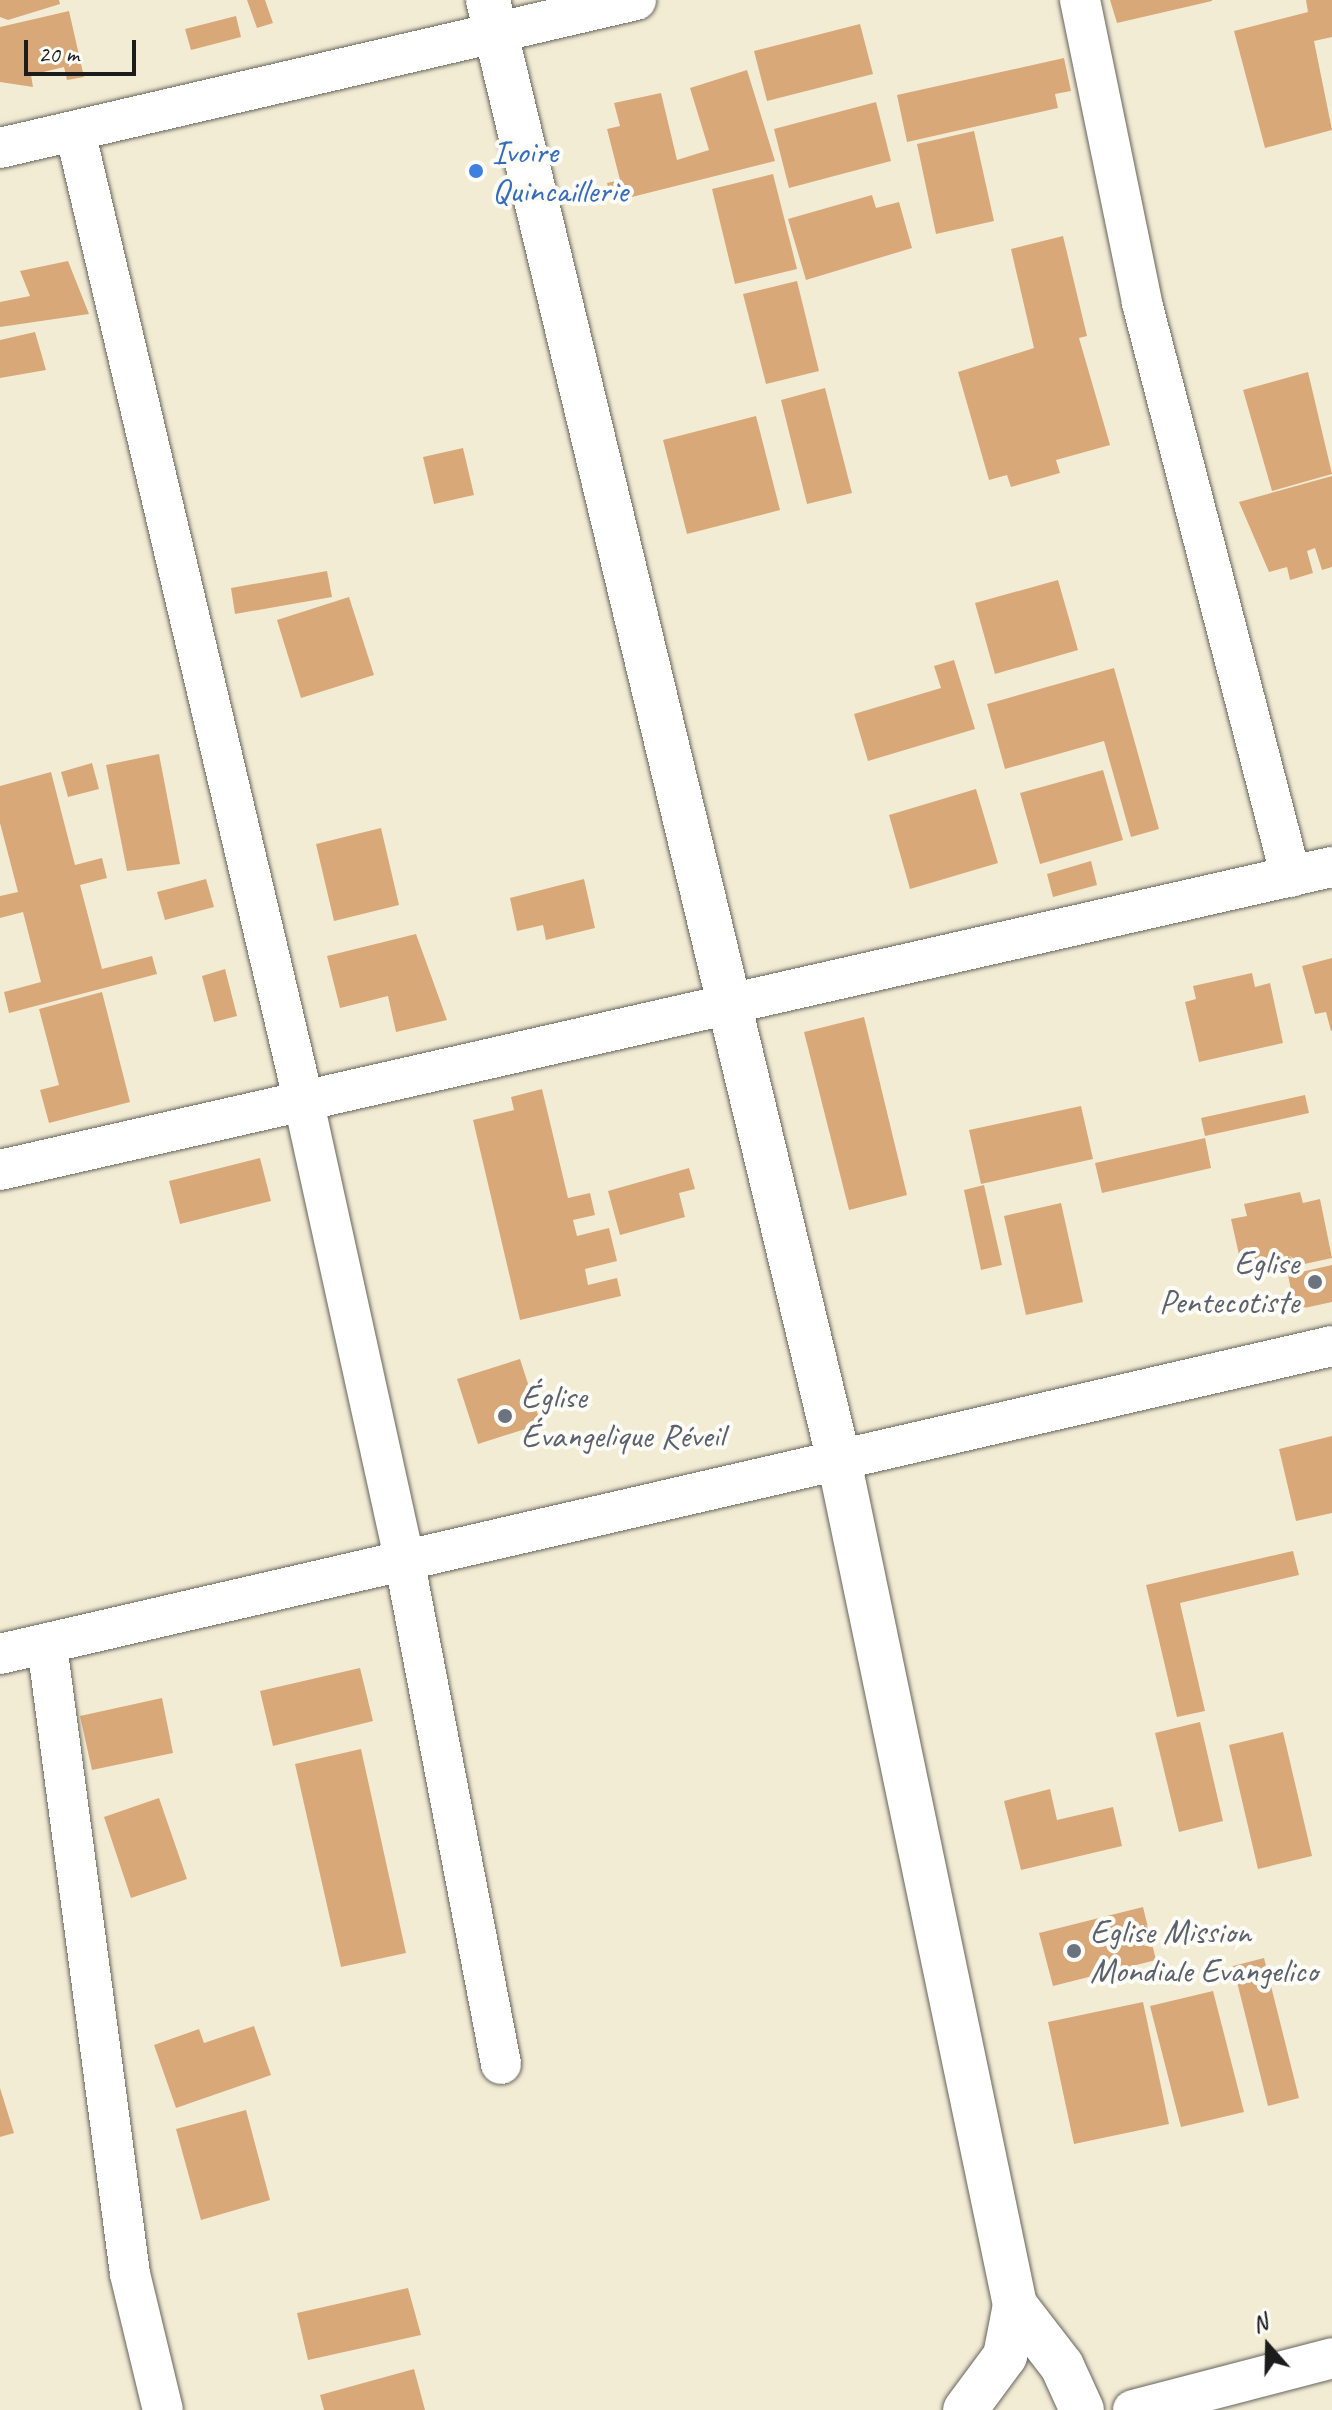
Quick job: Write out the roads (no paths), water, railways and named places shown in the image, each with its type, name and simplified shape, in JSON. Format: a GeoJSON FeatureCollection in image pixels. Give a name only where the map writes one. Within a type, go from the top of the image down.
{"type":"FeatureCollection","features":[{"type":"Feature","properties":{"kind":"street"},"geometry":{"type":"LineString","coordinates":[[0,148],[75,131],[492,18],[636,0]]}},
{"type":"Feature","properties":{"kind":"street"},"geometry":{"type":"LineString","coordinates":[[1080,0],[1142,303],[1291,877]]}},
{"type":"Feature","properties":{"kind":"street"},"geometry":{"type":"LineString","coordinates":[[492,18],[840,1465],[1015,2305],[1005,2356],[965,2410]]}},
{"type":"Feature","properties":{"kind":"street"},"geometry":{"type":"LineString","coordinates":[[75,131],[304,1103],[405,1564],[501,2064]]}},
{"type":"Feature","properties":{"kind":"street"},"geometry":{"type":"LineString","coordinates":[[0,1170],[730,1007],[1332,867]]}},
{"type":"Feature","properties":{"kind":"street"},"geometry":{"type":"LineString","coordinates":[[0,1654],[840,1465],[1332,1346]]}},
{"type":"Feature","properties":{"kind":"street"},"geometry":{"type":"LineString","coordinates":[[47,1645],[130,2274],[163,2410]]}},
{"type":"Feature","properties":{"kind":"street"},"geometry":{"type":"LineString","coordinates":[[1015,2305],[1062,2366],[1082,2410]]}},
{"type":"Feature","properties":{"kind":"street"},"geometry":{"type":"LineString","coordinates":[[1133,2410],[1332,2358]]}},
{"type":"Feature","properties":{"kind":"place","name":"Ivoire Quincaillerie"},"geometry":{"type":"Point","coordinates":[476,171]}},
{"type":"Feature","properties":{"kind":"place","name":"Eglise Pentecotiste"},"geometry":{"type":"Point","coordinates":[1315,1282]}},
{"type":"Feature","properties":{"kind":"place","name":"Église Évangelique Réveil"},"geometry":{"type":"Point","coordinates":[505,1416]}},
{"type":"Feature","properties":{"kind":"place","name":"Eglise Mission Mondiale Evangelico"},"geometry":{"type":"Point","coordinates":[1074,1951]}}]}
